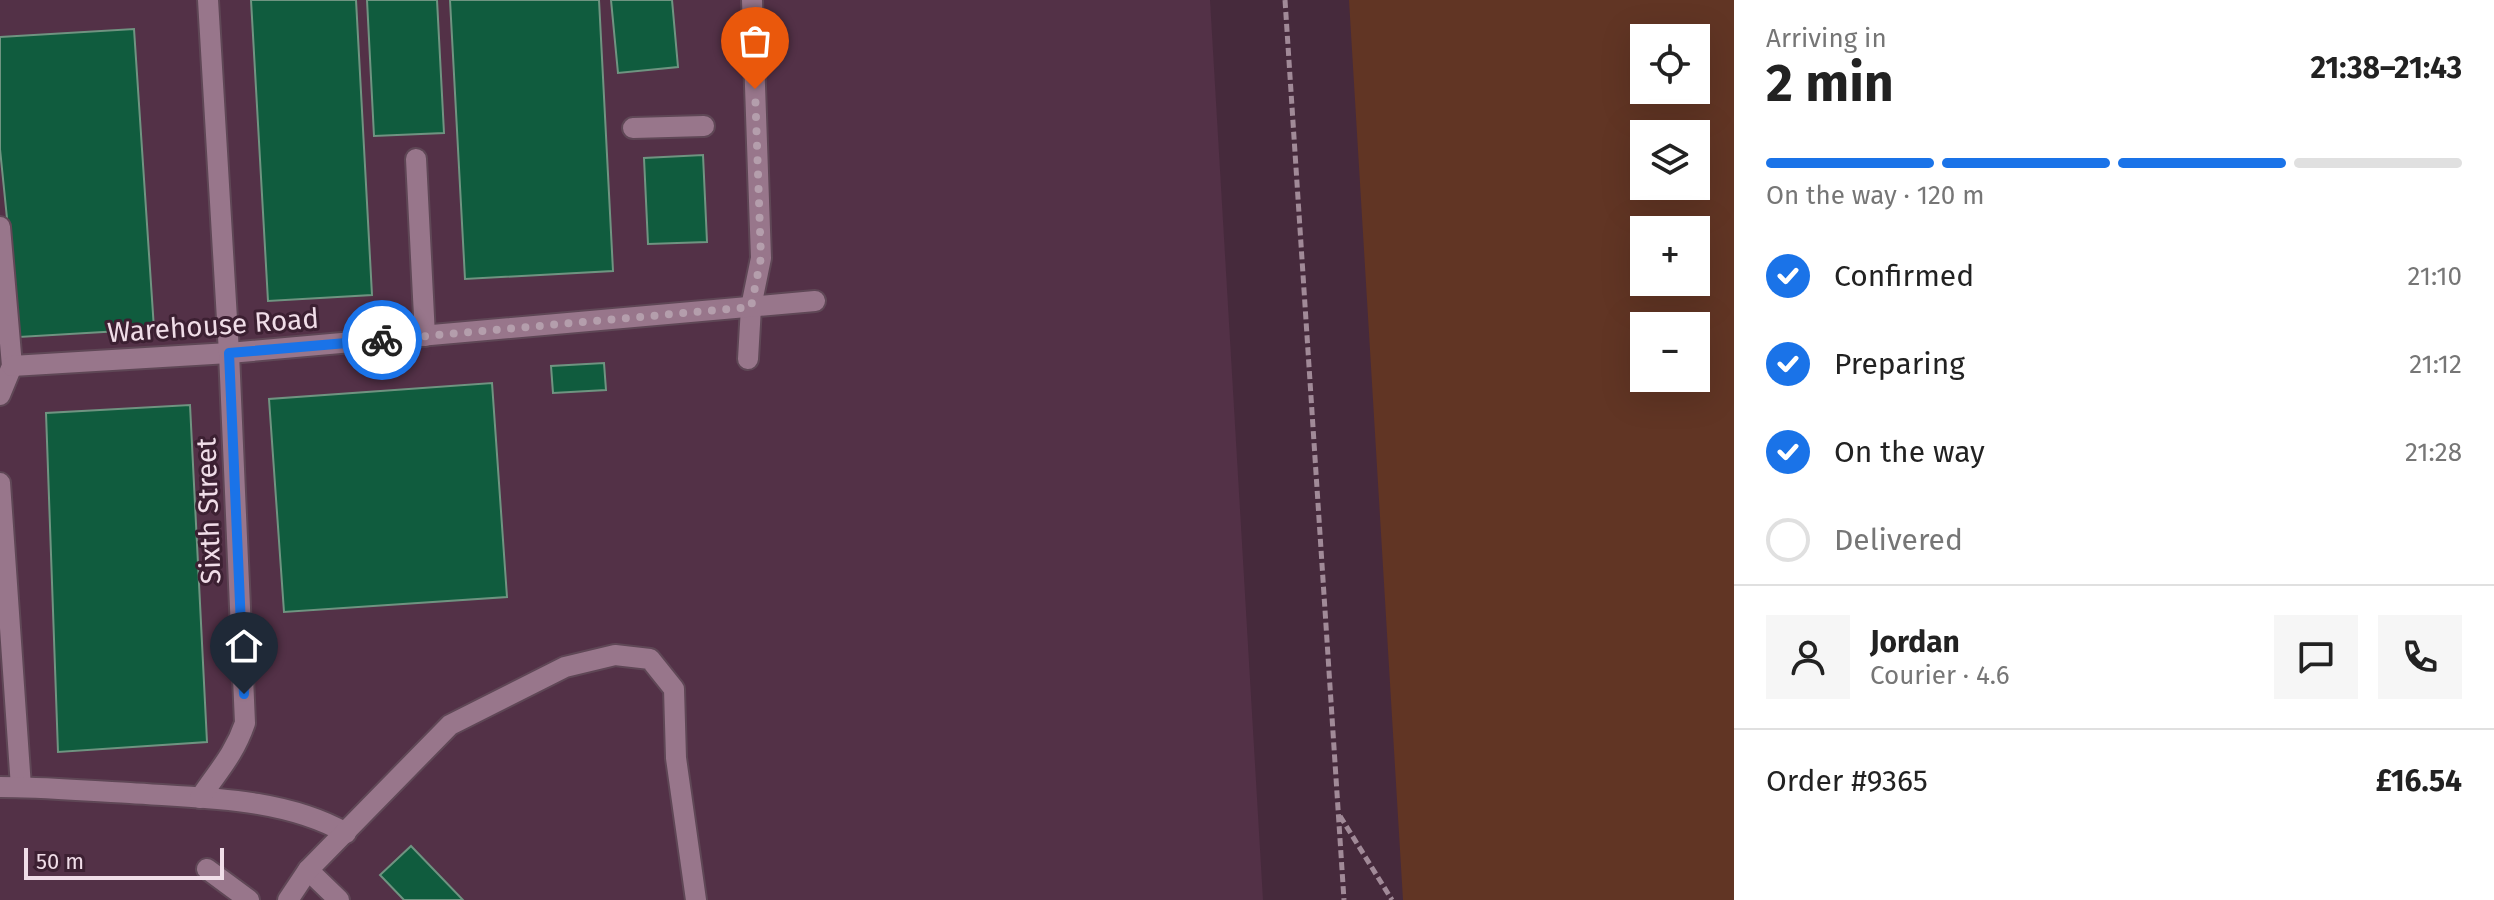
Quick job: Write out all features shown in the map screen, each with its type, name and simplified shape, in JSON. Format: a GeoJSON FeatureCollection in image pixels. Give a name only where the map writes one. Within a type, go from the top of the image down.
{"type":"FeatureCollection","features":[{"type":"Feature","properties":{"kind":"street","name":"Sixth Street"},"geometry":{"type":"LineString","coordinates":[[200,798],[226,766],[238,745],[245,723],[229,353],[208,0]]}},
{"type":"Feature","properties":{"kind":"street"},"geometry":{"type":"LineString","coordinates":[[748,359],[751,307],[761,258],[752,0]]}},
{"type":"Feature","properties":{"kind":"street"},"geometry":{"type":"LineString","coordinates":[[633,128],[704,126]]}},
{"type":"Feature","properties":{"kind":"street"},"geometry":{"type":"LineString","coordinates":[[416,159],[425,336]]}},
{"type":"Feature","properties":{"kind":"street"},"geometry":{"type":"LineString","coordinates":[[0,227],[12,366],[0,395]]}},
{"type":"Feature","properties":{"kind":"street","name":"Warehouse Road"},"geometry":{"type":"LineString","coordinates":[[12,366],[229,353],[815,301]]}},
{"type":"Feature","properties":{"kind":"street"},"geometry":{"type":"LineString","coordinates":[[0,483],[21,787]]}},
{"type":"Feature","properties":{"kind":"street"},"geometry":{"type":"LineString","coordinates":[[288,900],[308,870],[450,725],[565,667],[615,655],[650,659],[674,689],[676,758],[696,900]]}},
{"type":"Feature","properties":{"kind":"street"},"geometry":{"type":"LineString","coordinates":[[0,787],[200,798],[297,811],[319,818],[346,833]]}},
{"type":"Feature","properties":{"kind":"street"},"geometry":{"type":"LineString","coordinates":[[207,869],[249,900]]}},
{"type":"Feature","properties":{"kind":"street"},"geometry":{"type":"LineString","coordinates":[[308,870],[339,900]]}},
{"type":"Feature","properties":{"kind":"path"},"geometry":{"type":"LineString","coordinates":[[1285,0],[1344,900]]}},
{"type":"Feature","properties":{"kind":"path"},"geometry":{"type":"LineString","coordinates":[[1339,816],[1392,900]]}},
{"type":"Feature","properties":{"kind":"shaded area"},"geometry":{"type":"Polygon","coordinates":[[[0,0],[1210,0],[1263,900],[0,900],[0,0]]]}},
{"type":"Feature","properties":{"kind":"shaded area"},"geometry":{"type":"Polygon","coordinates":[[[1349,0],[1734,0],[1734,900],[1403,900],[1349,0]]]}},
{"type":"Feature","properties":{"kind":"building"},"geometry":{"type":"Polygon","coordinates":[[[251,0],[356,0],[372,295],[268,301],[251,0]]]}},
{"type":"Feature","properties":{"kind":"building"},"geometry":{"type":"Polygon","coordinates":[[[367,0],[437,0],[444,133],[374,136],[367,0]]]}},
{"type":"Feature","properties":{"kind":"building"},"geometry":{"type":"Polygon","coordinates":[[[450,0],[599,0],[613,271],[465,279],[450,0]]]}},
{"type":"Feature","properties":{"kind":"building"},"geometry":{"type":"Polygon","coordinates":[[[611,0],[672,0],[678,67],[618,73],[611,0]]]}},
{"type":"Feature","properties":{"kind":"building"},"geometry":{"type":"Polygon","coordinates":[[[134,29],[154,329],[19,337],[0,149],[0,37],[134,29]]]}},
{"type":"Feature","properties":{"kind":"building"},"geometry":{"type":"Polygon","coordinates":[[[703,155],[707,242],[648,244],[644,158],[703,155]]]}},
{"type":"Feature","properties":{"kind":"building"},"geometry":{"type":"Polygon","coordinates":[[[604,363],[606,390],[553,393],[551,366],[604,363]]]}},
{"type":"Feature","properties":{"kind":"building"},"geometry":{"type":"Polygon","coordinates":[[[492,383],[507,597],[284,612],[269,399],[492,383]]]}},
{"type":"Feature","properties":{"kind":"building"},"geometry":{"type":"Polygon","coordinates":[[[190,405],[207,742],[58,752],[46,413],[190,405]]]}},
{"type":"Feature","properties":{"kind":"building"},"geometry":{"type":"Polygon","coordinates":[[[411,846],[463,900],[404,900],[380,875],[411,846]]]}},
{"type":"Feature","properties":{"kind":"way so far"},"geometry":{"type":"LineString","coordinates":[[382,340],[751,307],[761,258],[755,89]]}},
{"type":"Feature","properties":{"kind":"route"},"geometry":{"type":"LineString","coordinates":[[244,694],[229,353],[382,340]]}}]}
